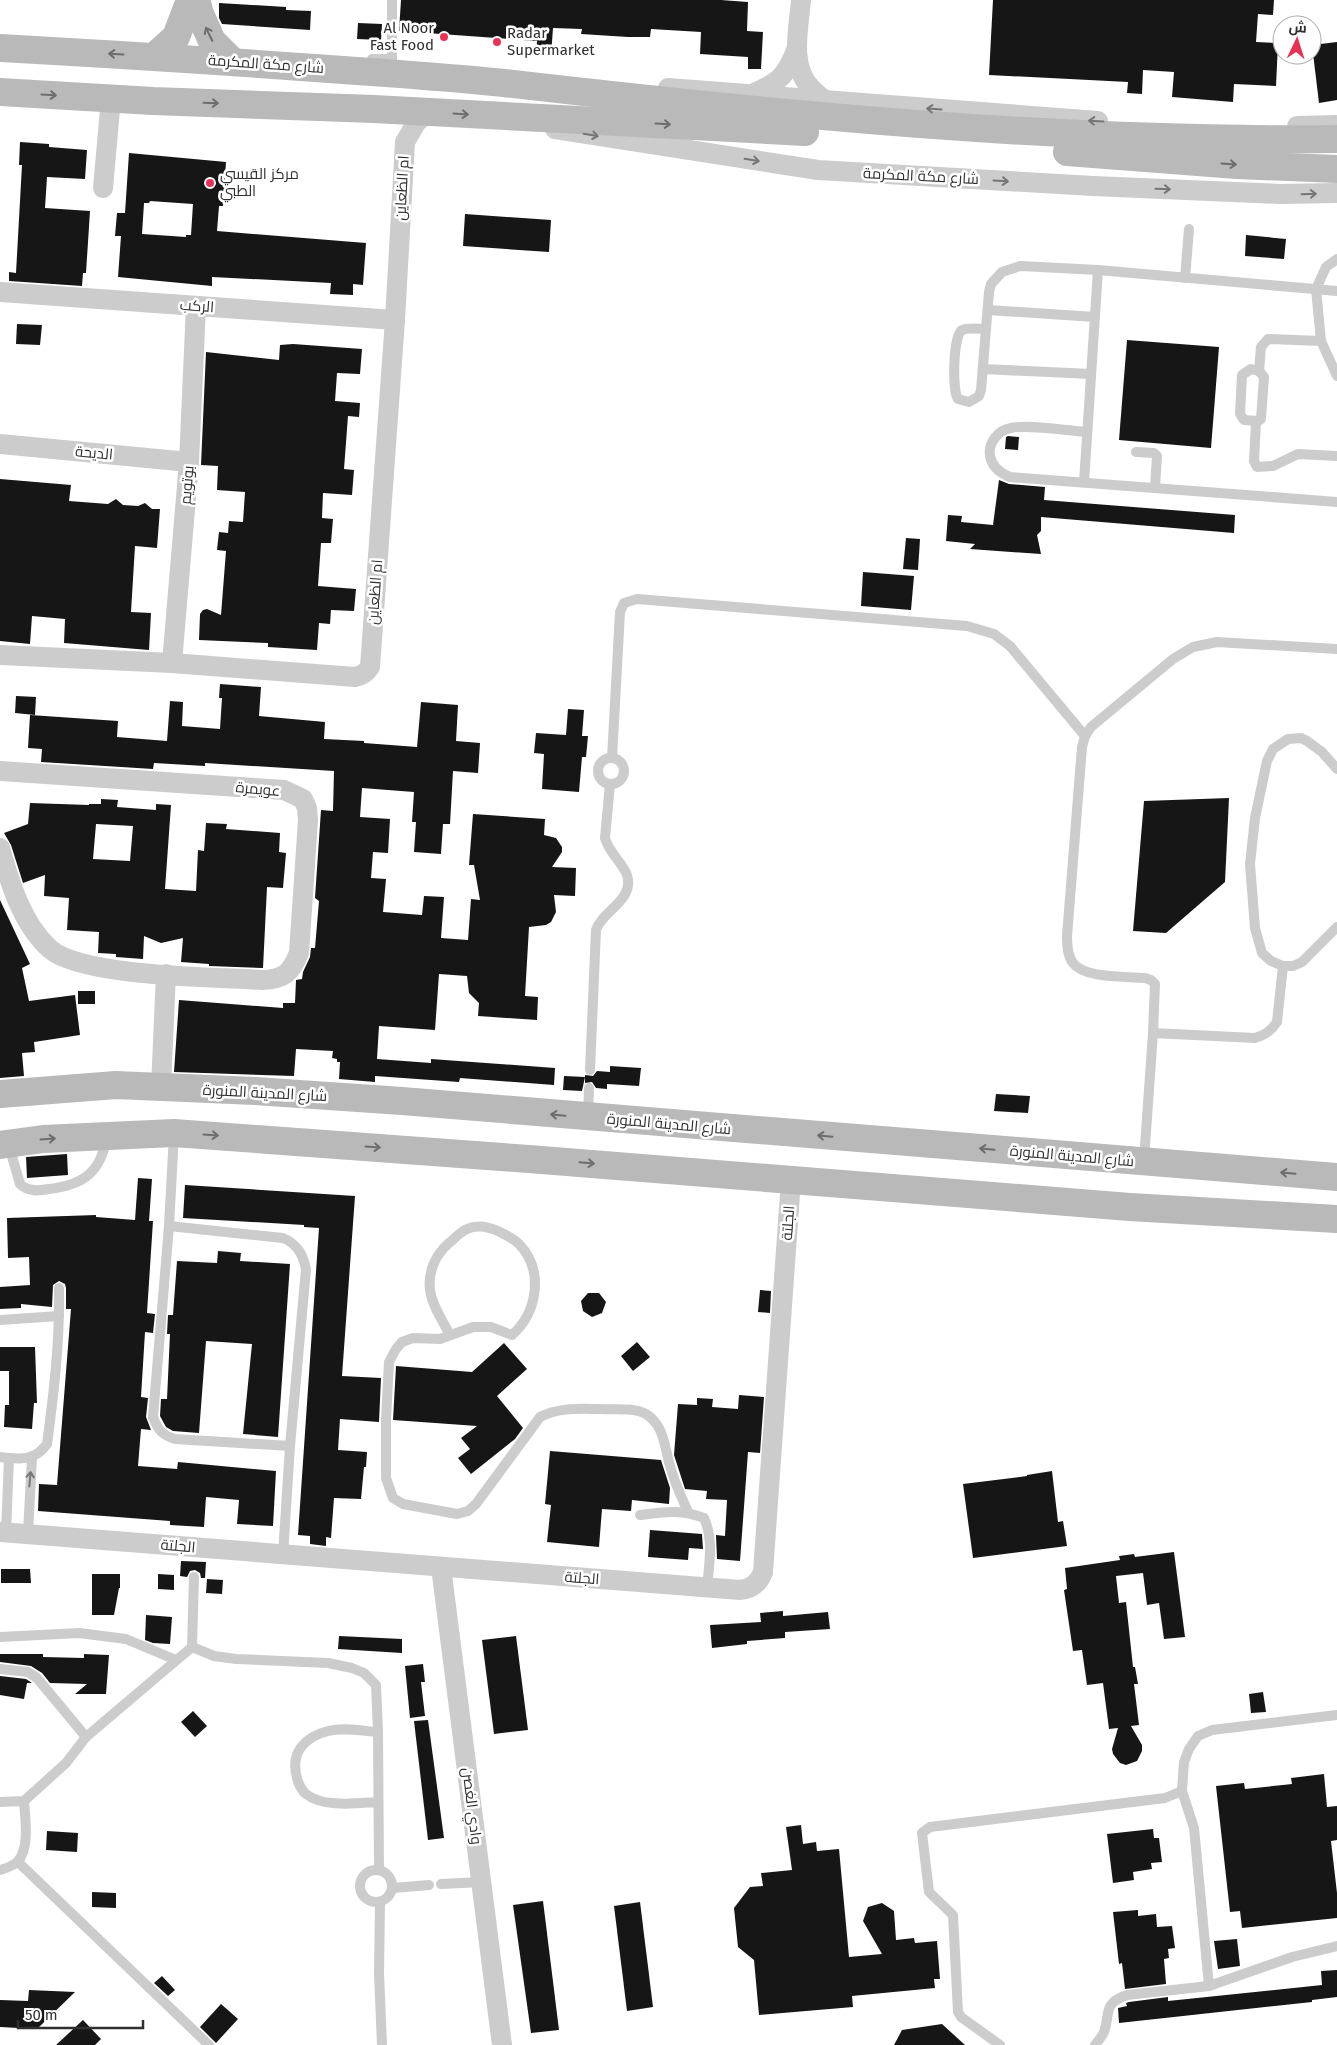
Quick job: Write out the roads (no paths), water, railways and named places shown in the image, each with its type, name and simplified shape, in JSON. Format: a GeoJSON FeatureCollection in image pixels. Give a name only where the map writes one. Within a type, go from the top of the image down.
{"type":"FeatureCollection","features":[{"type":"Feature","properties":{"kind":"street"},"geometry":{"type":"LineString","coordinates":[[155,56],[176,37],[190,0]]}},
{"type":"Feature","properties":{"kind":"street"},"geometry":{"type":"LineString","coordinates":[[196,0],[212,41],[233,62]]}},
{"type":"Feature","properties":{"kind":"street"},"geometry":{"type":"LineString","coordinates":[[801,0],[797,48],[800,69],[810,88],[826,101]]}},
{"type":"Feature","properties":{"kind":"street","name":"شارع مكة المكرمة"},"geometry":{"type":"LineString","coordinates":[[0,48],[233,62],[396,65],[512,81],[800,114],[1066,134],[1238,140],[1337,139]]}},
{"type":"Feature","properties":{"kind":"street"},"geometry":{"type":"LineString","coordinates":[[752,95],[773,86],[789,69],[797,48]]}},
{"type":"Feature","properties":{"kind":"street","name":"شارع مكة المكرمة"},"geometry":{"type":"LineString","coordinates":[[512,81],[563,81],[1101,122],[1259,128],[1337,125]]}},
{"type":"Feature","properties":{"kind":"street","name":"شارع مكة المكرمة"},"geometry":{"type":"LineString","coordinates":[[0,92],[799,131],[1237,165],[1337,169]]}},
{"type":"Feature","properties":{"kind":"street"},"geometry":{"type":"LineString","coordinates":[[103,188],[111,98]]}},
{"type":"Feature","properties":{"kind":"street","name":"ام الظعاين"},"geometry":{"type":"LineString","coordinates":[[374,109],[392,123],[405,142]]}},
{"type":"Feature","properties":{"kind":"street","name":"ام الظعاين"},"geometry":{"type":"LineString","coordinates":[[0,655],[172,663],[355,677],[368,671],[370,667],[395,320],[405,142],[416,123],[428,112]]}},
{"type":"Feature","properties":{"kind":"street","name":"شارع مكة المكرمة"},"geometry":{"type":"LineString","coordinates":[[510,117],[546,128],[574,133],[818,170],[1084,186],[1281,194],[1337,193]]}},
{"type":"Feature","properties":{"kind":"street","name":"الركب"},"geometry":{"type":"LineString","coordinates":[[0,292],[395,320]]}},
{"type":"Feature","properties":{"kind":"street","name":"بوتويم"},"geometry":{"type":"LineString","coordinates":[[172,663],[189,462],[196,306]]}},
{"type":"Feature","properties":{"kind":"street","name":"الديحة"},"geometry":{"type":"LineString","coordinates":[[0,444],[189,462]]}},
{"type":"Feature","properties":{"kind":"street","name":"عويمرة"},"geometry":{"type":"LineString","coordinates":[[0,771],[284,790],[302,798],[307,808],[308,820],[299,953],[294,966],[282,977],[275,979],[115,970],[82,964],[64,958],[50,949],[30,921],[12,886],[0,848]]}},
{"type":"Feature","properties":{"kind":"street"},"geometry":{"type":"LineString","coordinates":[[161,1087],[166,974]]}},
{"type":"Feature","properties":{"kind":"street","name":"شارع المدينة المنورة"},"geometry":{"type":"LineString","coordinates":[[0,1094],[116,1085],[402,1101],[1337,1177]]}},
{"type":"Feature","properties":{"kind":"street"},"geometry":{"type":"LineString","coordinates":[[4,1145],[44,1139],[174,1133],[1130,1207],[1337,1219]]}},
{"type":"Feature","properties":{"kind":"street","name":"الجلتة"},"geometry":{"type":"LineString","coordinates":[[3,1533],[28,1533],[196,1551],[283,1555],[707,1588],[748,1589],[760,1579],[763,1572],[791,1180]]}},
{"type":"Feature","properties":{"kind":"street"},"geometry":{"type":"LineString","coordinates":[[1130,1207],[1180,1196],[1204,1194],[1337,1201]]}},
{"type":"Feature","properties":{"kind":"street","name":"وادي الغصن"},"geometry":{"type":"LineString","coordinates":[[441,1567],[502,2045]]}},
{"type":"Feature","properties":{"kind":"lane"},"geometry":{"type":"LineString","coordinates":[[363,59],[396,65],[392,0]]}},
{"type":"Feature","properties":{"kind":"lane"},"geometry":{"type":"LineString","coordinates":[[1185,278],[1189,229]]}},
{"type":"Feature","properties":{"kind":"lane"},"geometry":{"type":"LineString","coordinates":[[1337,259],[1326,267],[1316,289],[1321,341],[1337,376]]}},
{"type":"Feature","properties":{"kind":"lane"},"geometry":{"type":"LineString","coordinates":[[986,329],[965,329],[958,335],[954,388],[958,399],[970,402],[979,396],[991,284],[1002,272],[1009,268],[1020,266],[1098,270],[1337,291]]}},
{"type":"Feature","properties":{"kind":"lane"},"geometry":{"type":"LineString","coordinates":[[1084,482],[1098,270]]}},
{"type":"Feature","properties":{"kind":"lane"},"geometry":{"type":"LineString","coordinates":[[988,310],[1095,317]]}},
{"type":"Feature","properties":{"kind":"lane"},"geometry":{"type":"LineString","coordinates":[[1259,371],[1261,347],[1268,339],[1321,341]]}},
{"type":"Feature","properties":{"kind":"lane"},"geometry":{"type":"LineString","coordinates":[[983,369],[1091,374]]}},
{"type":"Feature","properties":{"kind":"lane"},"geometry":{"type":"LineString","coordinates":[[1251,369],[1259,371],[1264,377],[1261,419],[1256,422],[1244,420],[1240,414],[1242,375],[1251,369]]}},
{"type":"Feature","properties":{"kind":"lane"},"geometry":{"type":"LineString","coordinates":[[1256,422],[1254,461],[1257,467],[1273,466],[1298,454],[1337,456]]}},
{"type":"Feature","properties":{"kind":"lane"},"geometry":{"type":"LineString","coordinates":[[1087,432],[1009,428],[996,435],[990,449],[993,464],[997,470],[1010,477],[1337,502]]}},
{"type":"Feature","properties":{"kind":"lane"},"geometry":{"type":"LineString","coordinates":[[1136,452],[1154,453],[1157,456],[1155,487]]}},
{"type":"Feature","properties":{"kind":"lane"},"geometry":{"type":"LineString","coordinates":[[612,758],[620,612],[624,603],[637,599],[976,627],[994,634],[1010,646],[1084,736]]}},
{"type":"Feature","properties":{"kind":"lane"},"geometry":{"type":"LineString","coordinates":[[1144,1162],[1156,990],[1151,980],[1145,978],[1092,974],[1082,970],[1073,962],[1068,950],[1068,916],[1084,736],[1091,726],[1182,652],[1194,646],[1218,642],[1337,649]]}},
{"type":"Feature","properties":{"kind":"lane"},"geometry":{"type":"LineString","coordinates":[[1337,769],[1317,748],[1301,738],[1288,739],[1277,744],[1267,761],[1253,833],[1251,880],[1258,942],[1262,953],[1271,962],[1283,966],[1293,966],[1302,962],[1337,926]]}},
{"type":"Feature","properties":{"kind":"lane"},"geometry":{"type":"LineString","coordinates":[[612,758],[622,764],[624,770],[620,780],[610,784],[600,778],[599,767],[606,759],[612,758]]}},
{"type":"Feature","properties":{"kind":"lane"},"geometry":{"type":"LineString","coordinates":[[590,1070],[596,930],[603,917],[623,898],[628,883],[627,875],[608,847],[605,838],[610,784]]}},
{"type":"Feature","properties":{"kind":"lane"},"geometry":{"type":"LineString","coordinates":[[1153,1033],[1255,1038],[1264,1036],[1272,1030],[1277,1022],[1283,966]]}},
{"type":"Feature","properties":{"kind":"lane"},"geometry":{"type":"LineString","coordinates":[[588,1117],[589,1088]]}},
{"type":"Feature","properties":{"kind":"lane"},"geometry":{"type":"LineString","coordinates":[[174,1133],[170,1226],[153,1417],[162,1434],[175,1438],[290,1446]]}},
{"type":"Feature","properties":{"kind":"lane"},"geometry":{"type":"LineString","coordinates":[[4,1145],[20,1184],[25,1188],[40,1191],[75,1184],[86,1178],[100,1161],[107,1135]]}},
{"type":"Feature","properties":{"kind":"lane"},"geometry":{"type":"LineString","coordinates":[[170,1226],[283,1238],[293,1242],[303,1256],[306,1269],[290,1446],[283,1555]]}},
{"type":"Feature","properties":{"kind":"lane"},"geometry":{"type":"LineString","coordinates":[[450,1335],[432,1300],[430,1289],[431,1271],[435,1258],[444,1247],[466,1229],[480,1226],[488,1227],[518,1242],[534,1267],[536,1285],[532,1305],[526,1320],[512,1335],[483,1326],[473,1326],[440,1339],[413,1338],[402,1342],[389,1362],[386,1419],[386,1478],[393,1498],[404,1504],[457,1514],[468,1511],[476,1504],[540,1417],[550,1412],[567,1409],[629,1410],[645,1413],[664,1436],[670,1466],[688,1512]]}},
{"type":"Feature","properties":{"kind":"lane"},"geometry":{"type":"LineString","coordinates":[[3,1533],[4,1458],[32,1458],[41,1453],[47,1444],[56,1371],[60,1316],[59,1288]]}},
{"type":"Feature","properties":{"kind":"lane"},"geometry":{"type":"LineString","coordinates":[[0,1320],[60,1316]]}},
{"type":"Feature","properties":{"kind":"lane"},"geometry":{"type":"LineString","coordinates":[[28,1533],[32,1458]]}},
{"type":"Feature","properties":{"kind":"lane"},"geometry":{"type":"LineString","coordinates":[[640,1515],[669,1511],[688,1512],[704,1518],[709,1528],[710,1547],[707,1588]]}},
{"type":"Feature","properties":{"kind":"lane"},"geometry":{"type":"LineString","coordinates":[[0,1802],[24,1801],[66,1763],[86,1737],[192,1646],[194,1577]]}},
{"type":"Feature","properties":{"kind":"lane"},"geometry":{"type":"LineString","coordinates":[[0,1637],[79,1633],[126,1639],[176,1660]]}},
{"type":"Feature","properties":{"kind":"lane"},"geometry":{"type":"LineString","coordinates":[[192,1646],[214,1656],[236,1659],[328,1663],[352,1668],[364,1673],[376,1685],[379,1870]]}},
{"type":"Feature","properties":{"kind":"lane"},"geometry":{"type":"LineString","coordinates":[[0,1669],[28,1672],[37,1678],[86,1737]]}},
{"type":"Feature","properties":{"kind":"lane"},"geometry":{"type":"LineString","coordinates":[[1208,1986],[1194,1828],[1182,1791],[1184,1762],[1189,1750],[1198,1736],[1212,1730],[1337,1715]]}},
{"type":"Feature","properties":{"kind":"lane"},"geometry":{"type":"LineString","coordinates":[[378,1732],[330,1730],[312,1736],[297,1751],[294,1760],[294,1769],[298,1782],[306,1794],[333,1804],[378,1802]]}},
{"type":"Feature","properties":{"kind":"lane"},"geometry":{"type":"LineString","coordinates":[[1000,2045],[958,2012],[953,1918],[951,1912],[929,1892],[922,1833],[930,1827],[1164,1798],[1182,1791]]}},
{"type":"Feature","properties":{"kind":"lane"},"geometry":{"type":"LineString","coordinates":[[0,1870],[18,1862],[22,1855],[26,1841],[24,1801]]}},
{"type":"Feature","properties":{"kind":"lane"},"geometry":{"type":"LineString","coordinates":[[18,1862],[210,2045]]}},
{"type":"Feature","properties":{"kind":"lane"},"geometry":{"type":"LineString","coordinates":[[379,1870],[390,1876],[393,1888],[390,1894],[380,1902],[368,1900],[363,1896],[360,1884],[367,1873],[379,1870]]}},
{"type":"Feature","properties":{"kind":"lane"},"geometry":{"type":"LineString","coordinates":[[441,1884],[482,1882]]}},
{"type":"Feature","properties":{"kind":"lane"},"geometry":{"type":"LineString","coordinates":[[393,1888],[429,1885]]}},
{"type":"Feature","properties":{"kind":"lane"},"geometry":{"type":"LineString","coordinates":[[380,1902],[379,1973],[382,2045]]}},
{"type":"Feature","properties":{"kind":"lane"},"geometry":{"type":"LineString","coordinates":[[1095,2045],[1104,2034],[1106,2012],[1118,1998],[1127,1995],[1208,1986],[1292,1957],[1337,1946]]}},
{"type":"Feature","properties":{"kind":"place","name":"Al Noor Fast Food"},"geometry":{"type":"Point","coordinates":[444,37]}},
{"type":"Feature","properties":{"kind":"place","name":"Radar Supermarket"},"geometry":{"type":"Point","coordinates":[497,42]}},
{"type":"Feature","properties":{"kind":"place","name":"مركز القيسي الطبي"},"geometry":{"type":"Point","coordinates":[210,183]}}]}
